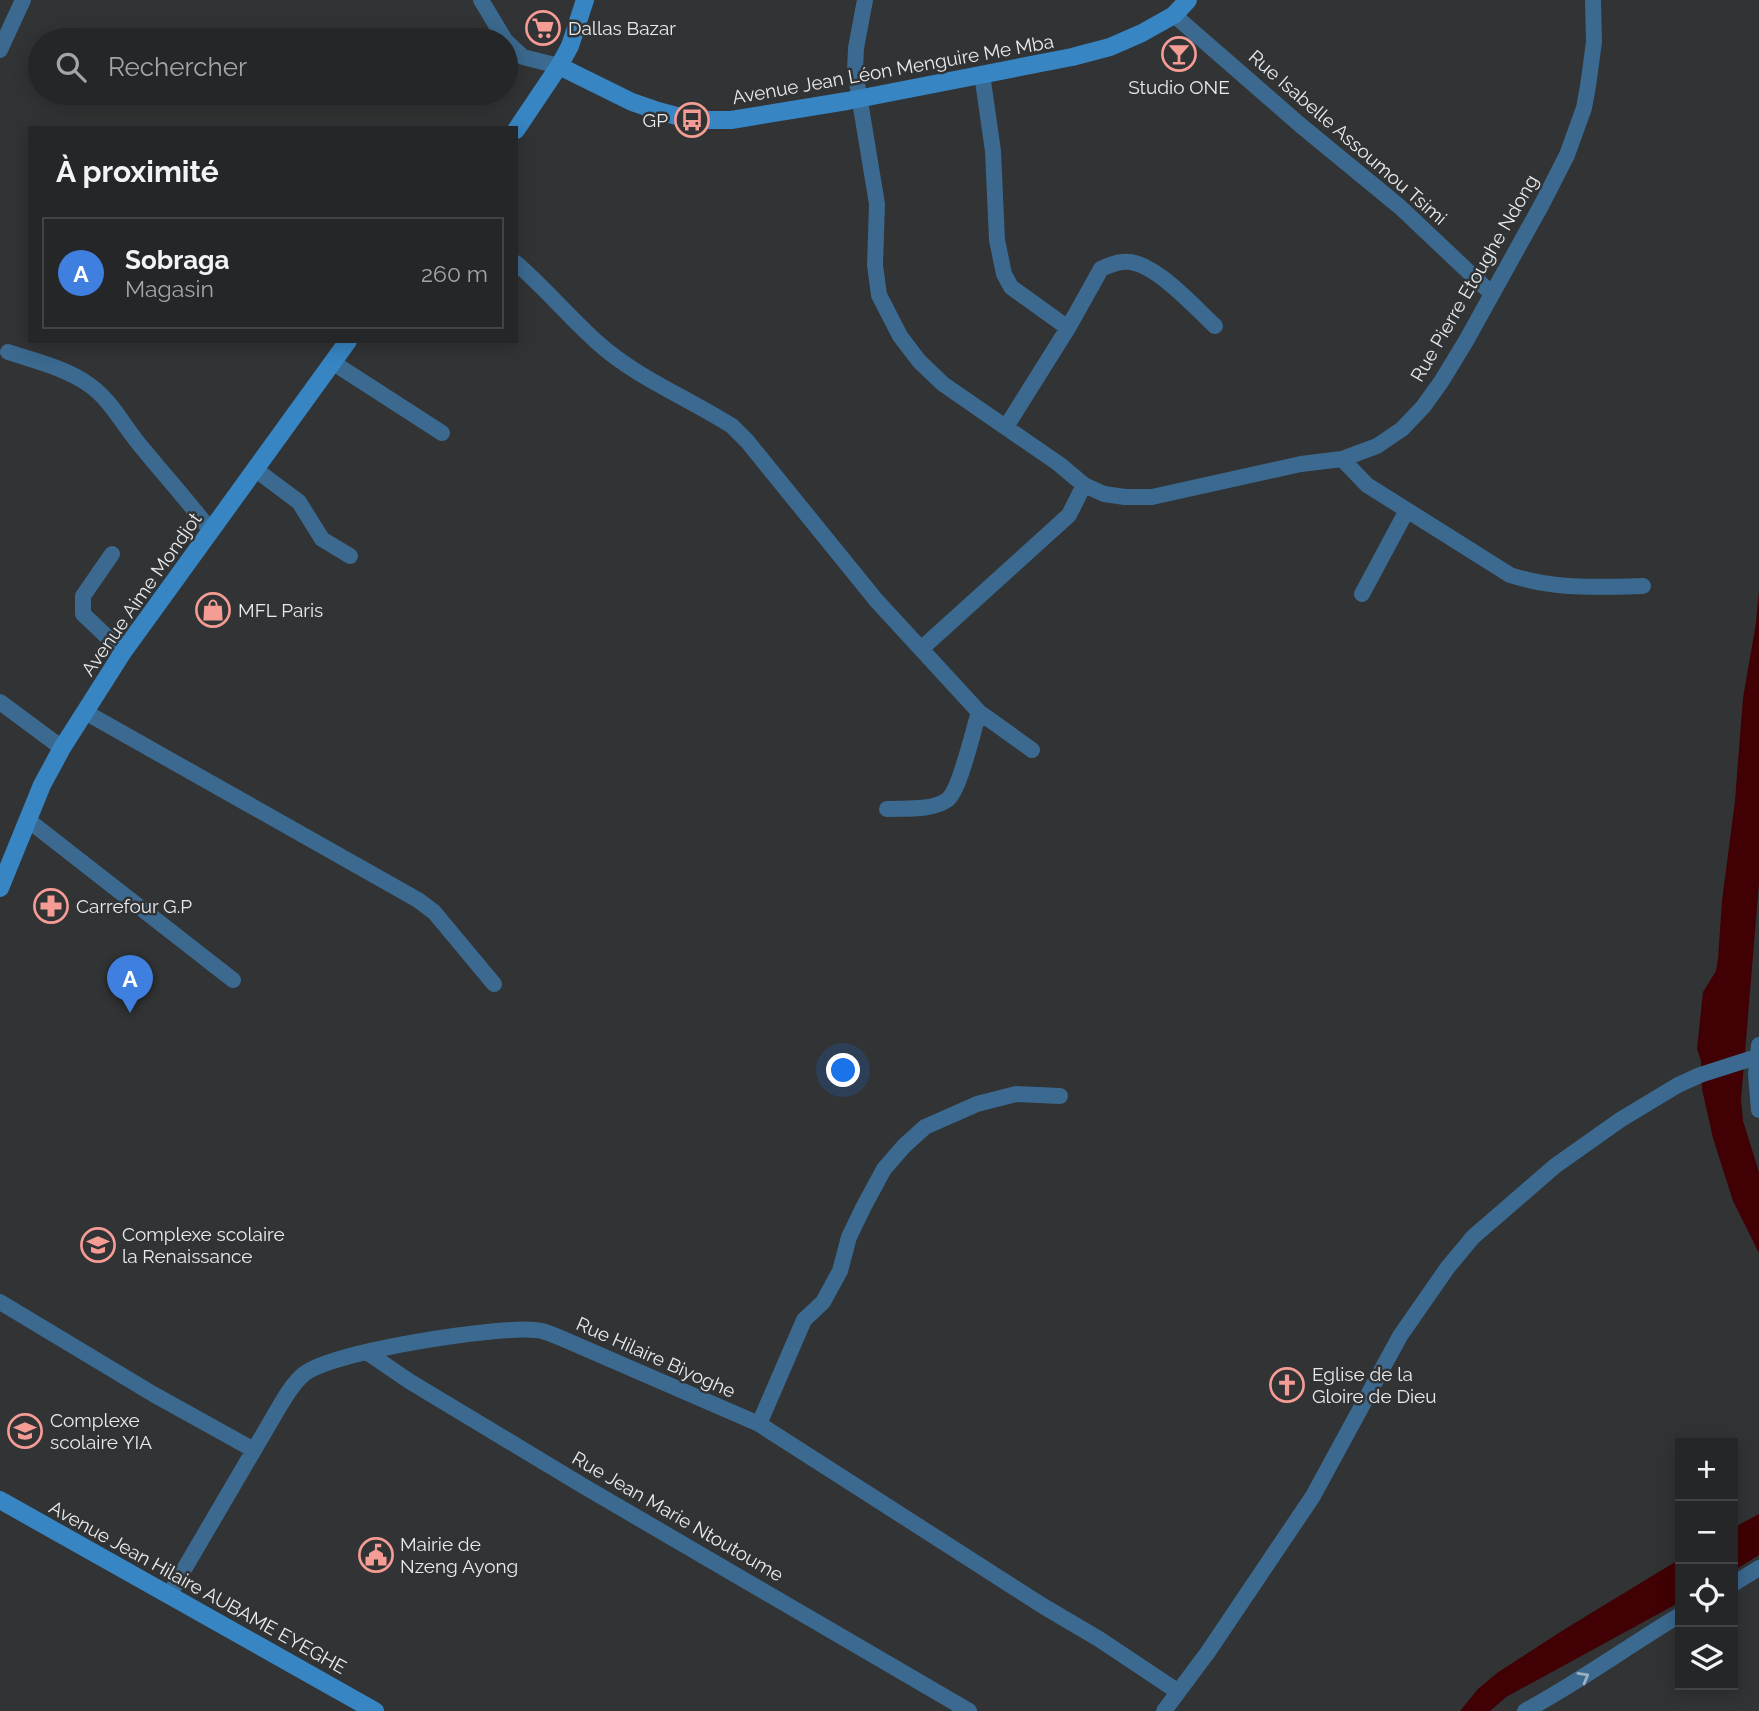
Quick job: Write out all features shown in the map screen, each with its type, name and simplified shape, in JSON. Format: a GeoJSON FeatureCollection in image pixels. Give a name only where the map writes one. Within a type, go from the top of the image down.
{"type":"FeatureCollection","features":[{"type":"Feature","properties":{"kind":"main road"},"geometry":{"type":"LineString","coordinates":[[518,127],[570,46],[585,0]]}},
{"type":"Feature","properties":{"kind":"main road","name":"Avenue Jean Léon Menguire Me Mba"},"geometry":{"type":"LineString","coordinates":[[559,66],[632,102],[658,111],[692,120],[731,120],[1072,57],[1110,47],[1142,33],[1174,15],[1188,0]]}},
{"type":"Feature","properties":{"kind":"main road","name":"Avenue Aime Mondjot"},"geometry":{"type":"LineString","coordinates":[[0,888],[27,820],[62,748],[123,652],[346,343]]}},
{"type":"Feature","properties":{"kind":"main road","name":"Avenue Jean Hilaire AUBAME EYEGHE"},"geometry":{"type":"LineString","coordinates":[[0,1500],[375,1711]]}},
{"type":"Feature","properties":{"kind":"street"},"geometry":{"type":"LineString","coordinates":[[0,50],[23,0]]}},
{"type":"Feature","properties":{"kind":"street"},"geometry":{"type":"LineString","coordinates":[[481,0],[497,28]]}},
{"type":"Feature","properties":{"kind":"street","name":"Rue Pierre Etoughe Ndong"},"geometry":{"type":"LineString","coordinates":[[865,0],[856,48],[855,71],[877,204],[875,265],[879,295],[900,336],[919,361],[943,384],[1084,485],[1104,494],[1125,497],[1152,497],[1301,464],[1342,459],[1377,446],[1402,429],[1423,407],[1441,382],[1493,294],[1542,204],[1576,131],[1588,86],[1594,42],[1593,0]]}},
{"type":"Feature","properties":{"kind":"street","name":"Rue Isabelle Assoumou Tsimi"},"geometry":{"type":"LineString","coordinates":[[1174,15],[1299,124],[1401,207],[1493,294]]}},
{"type":"Feature","properties":{"kind":"street"},"geometry":{"type":"LineString","coordinates":[[518,53],[523,57],[559,66]]}},
{"type":"Feature","properties":{"kind":"street"},"geometry":{"type":"LineString","coordinates":[[982,74],[993,151],[998,240],[1004,274],[1011,287],[1068,328]]}},
{"type":"Feature","properties":{"kind":"street"},"geometry":{"type":"LineString","coordinates":[[1006,427],[1068,328],[1101,269],[1122,261],[1136,262],[1151,269],[1215,326]]}},
{"type":"Feature","properties":{"kind":"street"},"geometry":{"type":"LineString","coordinates":[[518,264],[606,349],[623,362],[732,426],[876,600],[978,712],[1032,750]]}},
{"type":"Feature","properties":{"kind":"street"},"geometry":{"type":"LineString","coordinates":[[8,352],[60,370],[90,385],[106,399],[143,450],[186,497],[210,530]]}},
{"type":"Feature","properties":{"kind":"street"},"geometry":{"type":"LineString","coordinates":[[332,362],[442,433]]}},
{"type":"Feature","properties":{"kind":"street"},"geometry":{"type":"LineString","coordinates":[[1342,459],[1367,485],[1406,512],[1490,564],[1522,579],[1572,588],[1643,586]]}},
{"type":"Feature","properties":{"kind":"street"},"geometry":{"type":"LineString","coordinates":[[256,470],[299,502],[322,539],[350,556]]}},
{"type":"Feature","properties":{"kind":"street"},"geometry":{"type":"LineString","coordinates":[[921,649],[1069,515],[1084,485]]}},
{"type":"Feature","properties":{"kind":"street"},"geometry":{"type":"LineString","coordinates":[[1362,594],[1406,512]]}},
{"type":"Feature","properties":{"kind":"street"},"geometry":{"type":"LineString","coordinates":[[112,554],[83,596],[83,614],[123,652]]}},
{"type":"Feature","properties":{"kind":"street"},"geometry":{"type":"LineString","coordinates":[[0,702],[62,748]]}},
{"type":"Feature","properties":{"kind":"street"},"geometry":{"type":"LineString","coordinates":[[85,712],[418,900],[434,912],[494,984]]}},
{"type":"Feature","properties":{"kind":"street"},"geometry":{"type":"LineString","coordinates":[[887,809],[927,807],[947,800],[956,788],[978,712]]}},
{"type":"Feature","properties":{"kind":"street"},"geometry":{"type":"LineString","coordinates":[[27,820],[233,980]]}},
{"type":"Feature","properties":{"kind":"street"},"geometry":{"type":"LineString","coordinates":[[1164,1711],[1208,1652],[1313,1496],[1400,1336],[1457,1257],[1493,1219],[1565,1158],[1620,1120],[1700,1074],[1756,1054],[1759,1110]]}},
{"type":"Feature","properties":{"kind":"street"},"geometry":{"type":"LineString","coordinates":[[759,1424],[804,1320],[823,1301],[840,1271],[849,1237],[864,1206],[884,1169],[904,1146],[925,1127],[977,1104],[1016,1094],[1060,1096]]}},
{"type":"Feature","properties":{"kind":"street"},"geometry":{"type":"LineString","coordinates":[[0,1302],[153,1394],[254,1450]]}},
{"type":"Feature","properties":{"kind":"street","name":"Rue Hilaire Biyoghe"},"geometry":{"type":"LineString","coordinates":[[169,1595],[290,1389],[304,1374],[324,1364],[447,1337],[536,1329],[759,1424],[1177,1691]]}},
{"type":"Feature","properties":{"kind":"street","name":"Rue Jean Marie Ntoutoume"},"geometry":{"type":"LineString","coordinates":[[368,1353],[409,1381],[608,1501],[969,1711]]}},
{"type":"Feature","properties":{"kind":"street"},"geometry":{"type":"LineString","coordinates":[[1738,1581],[1759,1568]]}},
{"type":"Feature","properties":{"kind":"street"},"geometry":{"type":"LineString","coordinates":[[1525,1711],[1601,1667],[1675,1618]]}},
{"type":"Feature","properties":{"kind":"shaded area"},"geometry":{"type":"Polygon","coordinates":[[[1759,590],[1759,883],[1741,1100],[1743,1121],[1759,1172],[1759,1253],[1733,1201],[1713,1138],[1702,1089],[1701,1061],[1697,1049],[1703,992],[1716,971],[1718,959],[1743,698],[1759,590]]]}},
{"type":"Feature","properties":{"kind":"shaded area"},"geometry":{"type":"Polygon","coordinates":[[[1759,1514],[1759,1555],[1738,1568],[1738,1564],[1738,1525],[1759,1514]]]}},
{"type":"Feature","properties":{"kind":"shaded area"},"geometry":{"type":"Polygon","coordinates":[[[1675,1562],[1675,1605],[1506,1697],[1490,1711],[1460,1711],[1478,1689],[1497,1673],[1675,1562]]]}},
{"type":"Feature","properties":{"kind":"place","name":"Dallas Bazar"},"geometry":{"type":"Point","coordinates":[543,28]}},
{"type":"Feature","properties":{"kind":"place","name":"Studio ONE"},"geometry":{"type":"Point","coordinates":[1179,54]}},
{"type":"Feature","properties":{"kind":"place","name":"GP"},"geometry":{"type":"Point","coordinates":[692,120]}},
{"type":"Feature","properties":{"kind":"place","name":"MFL Paris"},"geometry":{"type":"Point","coordinates":[213,610]}},
{"type":"Feature","properties":{"kind":"place","name":"Carrefour G.P"},"geometry":{"type":"Point","coordinates":[51,906]}},
{"type":"Feature","properties":{"kind":"place","name":"Sobraga"},"geometry":{"type":"Point","coordinates":[130,1013]}},
{"type":"Feature","properties":{"kind":"place","name":"Complexe scolaire la Renaissance"},"geometry":{"type":"Point","coordinates":[98,1245]}},
{"type":"Feature","properties":{"kind":"place","name":"Eglise de la Gloire de Dieu"},"geometry":{"type":"Point","coordinates":[1287,1385]}},
{"type":"Feature","properties":{"kind":"place","name":"Complexe scolaire YIA"},"geometry":{"type":"Point","coordinates":[25,1431]}},
{"type":"Feature","properties":{"kind":"place","name":"Mairie de Nzeng Ayong"},"geometry":{"type":"Point","coordinates":[376,1555]}}]}
